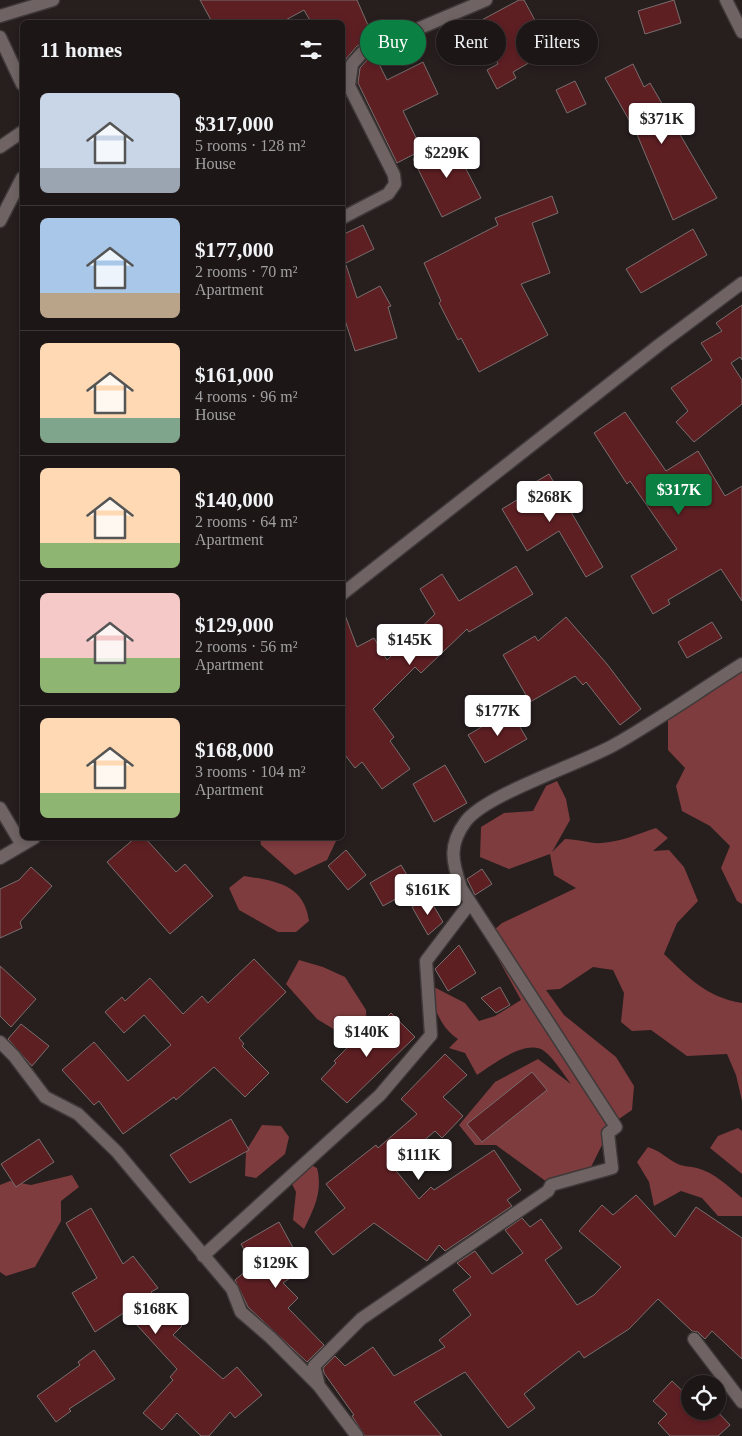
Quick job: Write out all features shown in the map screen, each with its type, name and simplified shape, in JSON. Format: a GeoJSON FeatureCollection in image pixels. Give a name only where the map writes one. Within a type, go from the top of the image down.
{"type":"FeatureCollection","features":[{"type":"Feature","properties":{"kind":"street"},"geometry":{"type":"LineString","coordinates":[[0,16],[53,0]]}},
{"type":"Feature","properties":{"kind":"street"},"geometry":{"type":"LineString","coordinates":[[345,216],[388,194],[395,184],[394,176],[349,86],[347,67],[364,52],[486,0]]}},
{"type":"Feature","properties":{"kind":"street"},"geometry":{"type":"LineString","coordinates":[[726,0],[742,32]]}},
{"type":"Feature","properties":{"kind":"street"},"geometry":{"type":"LineString","coordinates":[[0,37],[20,80]]}},
{"type":"Feature","properties":{"kind":"street"},"geometry":{"type":"LineString","coordinates":[[0,147],[20,133]]}},
{"type":"Feature","properties":{"kind":"street"},"geometry":{"type":"LineString","coordinates":[[0,221],[20,182]]}},
{"type":"Feature","properties":{"kind":"street"},"geometry":{"type":"LineString","coordinates":[[345,592],[651,351],[742,283]]}},
{"type":"Feature","properties":{"kind":"street"},"geometry":{"type":"LineString","coordinates":[[319,1386],[314,1366],[361,1319],[548,1191],[551,1185],[612,1168],[608,1133],[616,1127],[461,888],[452,863],[455,839],[467,819],[493,800],[613,745],[742,664]]}},
{"type":"Feature","properties":{"kind":"street"},"geometry":{"type":"LineString","coordinates":[[0,808],[22,845]]}},
{"type":"Feature","properties":{"kind":"street"},"geometry":{"type":"LineString","coordinates":[[0,858],[31,840]]}},
{"type":"Feature","properties":{"kind":"street"},"geometry":{"type":"LineString","coordinates":[[203,1256],[380,1095],[431,1035],[426,961],[470,903]]}},
{"type":"Feature","properties":{"kind":"street"},"geometry":{"type":"LineString","coordinates":[[0,1042],[14,1056],[45,1097],[78,1114],[117,1152],[232,1289],[241,1312],[319,1386],[357,1436]]}},
{"type":"Feature","properties":{"kind":"street"},"geometry":{"type":"LineString","coordinates":[[694,1339],[742,1402]]}},
{"type":"Feature","properties":{"kind":"shaded area"},"geometry":{"type":"Polygon","coordinates":[[[742,667],[742,904],[737,901],[721,868],[730,846],[710,826],[682,811],[676,786],[685,768],[668,750],[668,717],[742,667]]]}},
{"type":"Feature","properties":{"kind":"shaded area"},"geometry":{"type":"Polygon","coordinates":[[[557,781],[566,799],[570,820],[552,852],[565,839],[597,843],[608,842],[656,828],[668,838],[653,851],[669,850],[684,867],[698,901],[677,923],[664,954],[690,978],[708,991],[742,1003],[742,1101],[736,1075],[727,1054],[687,1056],[651,1030],[632,1031],[621,1022],[624,993],[613,970],[593,967],[560,989],[546,990],[564,1015],[616,1057],[634,1086],[632,1110],[613,1123],[590,1169],[551,1185],[496,1145],[475,1145],[459,1125],[495,1082],[538,1059],[571,1084],[551,1058],[544,1051],[537,1048],[528,1048],[509,1055],[477,1075],[465,1053],[449,1048],[458,1039],[446,1028],[438,1016],[432,994],[432,986],[465,1003],[479,1021],[495,1016],[521,1000],[486,937],[502,923],[576,888],[554,875],[550,854],[509,869],[480,857],[481,827],[504,813],[533,811],[546,786],[557,781]]]}},
{"type":"Feature","properties":{"kind":"shaded area"},"geometry":{"type":"Polygon","coordinates":[[[260,840],[337,840],[327,860],[295,875],[261,845],[260,840]]]}},
{"type":"Feature","properties":{"kind":"shaded area"},"geometry":{"type":"Polygon","coordinates":[[[244,876],[286,886],[301,899],[309,921],[296,932],[278,932],[239,910],[229,888],[244,876]]]}},
{"type":"Feature","properties":{"kind":"shaded area"},"geometry":{"type":"Polygon","coordinates":[[[299,960],[323,967],[345,977],[366,1010],[367,1030],[340,1033],[317,1019],[286,984],[299,960]]]}},
{"type":"Feature","properties":{"kind":"shaded area"},"geometry":{"type":"Polygon","coordinates":[[[262,1125],[281,1126],[289,1137],[285,1154],[256,1178],[245,1176],[246,1151],[262,1125]]]}},
{"type":"Feature","properties":{"kind":"shaded area"},"geometry":{"type":"Polygon","coordinates":[[[738,1128],[742,1131],[742,1174],[710,1148],[718,1136],[738,1128]]]}},
{"type":"Feature","properties":{"kind":"shaded area"},"geometry":{"type":"Polygon","coordinates":[[[648,1147],[678,1164],[704,1170],[721,1180],[742,1198],[742,1216],[718,1216],[702,1198],[681,1191],[654,1206],[649,1182],[637,1162],[648,1147]]]}},
{"type":"Feature","properties":{"kind":"shaded area"},"geometry":{"type":"Polygon","coordinates":[[[305,1162],[317,1168],[319,1184],[314,1207],[304,1229],[293,1220],[296,1192],[288,1176],[305,1162]]]}},
{"type":"Feature","properties":{"kind":"shaded area"},"geometry":{"type":"Polygon","coordinates":[[[72,1175],[79,1187],[61,1201],[61,1221],[35,1267],[6,1276],[0,1272],[0,1185],[10,1181],[31,1185],[72,1175]]]}},
{"type":"Feature","properties":{"kind":"building"},"geometry":{"type":"Polygon","coordinates":[[[200,0],[357,0],[366,20],[360,20],[360,45],[346,59],[345,20],[310,20],[304,10],[286,20],[211,20],[200,0]]]}},
{"type":"Feature","properties":{"kind":"building"},"geometry":{"type":"Polygon","coordinates":[[[519,0],[524,0],[535,20],[516,20],[516,65],[525,65],[513,72],[516,78],[497,89],[487,70],[496,65],[506,65],[506,20],[482,20],[519,0]]]}},
{"type":"Feature","properties":{"kind":"building"},"geometry":{"type":"Polygon","coordinates":[[[674,0],[681,23],[645,34],[638,11],[674,0]]]}},
{"type":"Feature","properties":{"kind":"building"},"geometry":{"type":"Polygon","coordinates":[[[633,64],[644,87],[650,83],[717,198],[673,220],[636,132],[605,78],[633,64]]]}},
{"type":"Feature","properties":{"kind":"building"},"geometry":{"type":"Polygon","coordinates":[[[363,65],[380,65],[387,80],[417,65],[424,65],[438,94],[403,111],[422,150],[397,163],[358,83],[360,68],[363,65]]]}},
{"type":"Feature","properties":{"kind":"building"},"geometry":{"type":"Polygon","coordinates":[[[575,81],[586,104],[567,113],[556,90],[575,81]]]}},
{"type":"Feature","properties":{"kind":"building"},"geometry":{"type":"Polygon","coordinates":[[[451,140],[481,198],[442,217],[413,159],[451,140]]]}},
{"type":"Feature","properties":{"kind":"building"},"geometry":{"type":"Polygon","coordinates":[[[552,196],[558,213],[532,223],[550,273],[521,284],[548,335],[479,372],[461,338],[458,340],[439,303],[441,301],[424,263],[498,225],[495,218],[552,196]]]}},
{"type":"Feature","properties":{"kind":"building"},"geometry":{"type":"Polygon","coordinates":[[[363,225],[374,249],[345,264],[345,234],[363,225]]]}},
{"type":"Feature","properties":{"kind":"building"},"geometry":{"type":"Polygon","coordinates":[[[693,229],[707,255],[641,293],[626,269],[693,229]]]}},
{"type":"Feature","properties":{"kind":"building"},"geometry":{"type":"Polygon","coordinates":[[[345,265],[357,298],[380,286],[391,306],[388,307],[397,338],[355,351],[345,320],[345,265]]]}},
{"type":"Feature","properties":{"kind":"building"},"geometry":{"type":"Polygon","coordinates":[[[742,305],[742,360],[740,357],[731,363],[742,380],[742,404],[694,442],[676,422],[688,411],[671,388],[712,360],[701,343],[722,331],[716,323],[742,305]]]}},
{"type":"Feature","properties":{"kind":"building"},"geometry":{"type":"Polygon","coordinates":[[[625,412],[666,471],[698,451],[725,496],[742,486],[742,601],[721,569],[668,600],[670,604],[653,614],[631,576],[677,549],[630,481],[627,484],[594,433],[625,412]]]}},
{"type":"Feature","properties":{"kind":"building"},"geometry":{"type":"Polygon","coordinates":[[[549,474],[603,567],[586,577],[559,531],[527,551],[502,509],[535,489],[532,484],[549,474]]]}},
{"type":"Feature","properties":{"kind":"building"},"geometry":{"type":"Polygon","coordinates":[[[516,566],[533,594],[469,632],[467,629],[421,673],[415,667],[373,709],[394,737],[390,741],[410,769],[382,789],[362,762],[355,768],[345,755],[345,615],[357,647],[374,638],[387,660],[435,614],[420,589],[442,574],[459,601],[516,566]]]}},
{"type":"Feature","properties":{"kind":"building"},"geometry":{"type":"Polygon","coordinates":[[[566,617],[607,664],[641,709],[620,725],[586,682],[583,685],[575,676],[530,702],[503,655],[535,636],[538,641],[566,617]]]}},
{"type":"Feature","properties":{"kind":"building"},"geometry":{"type":"Polygon","coordinates":[[[712,622],[722,638],[687,658],[678,642],[712,622]]]}},
{"type":"Feature","properties":{"kind":"building"},"geometry":{"type":"Polygon","coordinates":[[[510,710],[527,739],[485,763],[468,735],[510,710]]]}},
{"type":"Feature","properties":{"kind":"building"},"geometry":{"type":"Polygon","coordinates":[[[445,765],[467,803],[434,822],[413,784],[445,765]]]}},
{"type":"Feature","properties":{"kind":"building"},"geometry":{"type":"Polygon","coordinates":[[[133,840],[147,840],[176,872],[185,864],[213,896],[170,934],[107,862],[133,840]]]}},
{"type":"Feature","properties":{"kind":"building"},"geometry":{"type":"Polygon","coordinates":[[[346,850],[366,875],[348,890],[328,866],[346,850]]]}},
{"type":"Feature","properties":{"kind":"building"},"geometry":{"type":"Polygon","coordinates":[[[401,865],[415,888],[383,906],[370,883],[401,865]]]}},
{"type":"Feature","properties":{"kind":"building"},"geometry":{"type":"Polygon","coordinates":[[[31,867],[52,886],[20,922],[22,928],[0,938],[0,889],[19,880],[31,867]]]}},
{"type":"Feature","properties":{"kind":"building"},"geometry":{"type":"Polygon","coordinates":[[[482,869],[492,884],[475,895],[467,879],[482,869]]]}},
{"type":"Feature","properties":{"kind":"building"},"geometry":{"type":"Polygon","coordinates":[[[429,898],[443,922],[428,935],[412,907],[429,898]]]}},
{"type":"Feature","properties":{"kind":"building"},"geometry":{"type":"Polygon","coordinates":[[[459,945],[476,973],[448,991],[435,969],[459,945]]]}},
{"type":"Feature","properties":{"kind":"building"},"geometry":{"type":"Polygon","coordinates":[[[254,959],[286,992],[239,1038],[244,1044],[242,1046],[269,1073],[245,1097],[214,1067],[176,1100],[174,1097],[123,1134],[99,1101],[94,1105],[62,1070],[94,1042],[128,1081],[171,1045],[144,1015],[124,1033],[105,1012],[122,997],[125,1001],[150,978],[183,1014],[202,996],[208,1003],[254,959]]]}},
{"type":"Feature","properties":{"kind":"building"},"geometry":{"type":"Polygon","coordinates":[[[0,966],[36,999],[11,1027],[0,1016],[0,966]]]}},
{"type":"Feature","properties":{"kind":"building"},"geometry":{"type":"Polygon","coordinates":[[[500,987],[510,1005],[496,1013],[481,998],[500,987]]]}},
{"type":"Feature","properties":{"kind":"building"},"geometry":{"type":"Polygon","coordinates":[[[391,1013],[415,1037],[347,1103],[321,1079],[336,1063],[334,1061],[352,1043],[356,1048],[391,1013]]]}},
{"type":"Feature","properties":{"kind":"building"},"geometry":{"type":"Polygon","coordinates":[[[21,1024],[49,1046],[32,1066],[8,1039],[21,1024]]]}},
{"type":"Feature","properties":{"kind":"building"},"geometry":{"type":"Polygon","coordinates":[[[445,1054],[467,1075],[443,1097],[463,1116],[442,1138],[435,1131],[393,1167],[419,1199],[431,1187],[434,1190],[494,1150],[521,1190],[507,1200],[512,1206],[445,1251],[439,1245],[427,1261],[374,1223],[333,1255],[315,1232],[345,1208],[326,1184],[376,1145],[378,1148],[417,1114],[401,1099],[445,1054]]]}},
{"type":"Feature","properties":{"kind":"building"},"geometry":{"type":"Polygon","coordinates":[[[532,1072],[547,1090],[482,1142],[467,1124],[532,1072]]]}},
{"type":"Feature","properties":{"kind":"building"},"geometry":{"type":"Polygon","coordinates":[[[231,1119],[249,1150],[190,1183],[170,1155],[231,1119]]]}},
{"type":"Feature","properties":{"kind":"building"},"geometry":{"type":"Polygon","coordinates":[[[39,1139],[54,1162],[16,1187],[1,1164],[39,1139]]]}},
{"type":"Feature","properties":{"kind":"building"},"geometry":{"type":"Polygon","coordinates":[[[636,1195],[675,1237],[696,1207],[742,1238],[742,1359],[712,1331],[705,1339],[698,1332],[692,1331],[658,1299],[629,1329],[584,1358],[579,1351],[524,1394],[535,1408],[508,1428],[465,1372],[414,1402],[442,1436],[365,1436],[352,1416],[354,1415],[324,1373],[323,1368],[335,1356],[345,1366],[373,1347],[394,1376],[445,1347],[439,1340],[471,1315],[453,1290],[471,1277],[457,1263],[475,1251],[492,1274],[523,1253],[505,1230],[522,1218],[530,1227],[541,1219],[562,1248],[545,1260],[577,1305],[594,1295],[621,1267],[579,1231],[602,1205],[613,1215],[636,1195]]]}},
{"type":"Feature","properties":{"kind":"building"},"geometry":{"type":"Polygon","coordinates":[[[91,1208],[123,1264],[133,1256],[158,1288],[151,1292],[182,1326],[173,1335],[223,1379],[237,1367],[262,1395],[235,1418],[230,1412],[209,1436],[201,1436],[177,1413],[162,1430],[143,1413],[173,1380],[170,1377],[177,1369],[125,1312],[95,1332],[72,1293],[97,1278],[66,1223],[91,1208]]]}},
{"type":"Feature","properties":{"kind":"building"},"geometry":{"type":"Polygon","coordinates":[[[279,1222],[297,1255],[291,1258],[300,1271],[283,1283],[298,1298],[288,1308],[324,1345],[307,1362],[248,1307],[235,1280],[253,1265],[241,1244],[279,1222]]]}},
{"type":"Feature","properties":{"kind":"building"},"geometry":{"type":"Polygon","coordinates":[[[94,1350],[115,1379],[69,1409],[71,1411],[56,1422],[37,1396],[80,1365],[78,1362],[94,1350]]]}},
{"type":"Feature","properties":{"kind":"building"},"geometry":{"type":"Polygon","coordinates":[[[672,1381],[681,1390],[681,1420],[725,1420],[730,1425],[718,1436],[670,1436],[658,1423],[667,1414],[653,1401],[672,1381]]]}}]}
